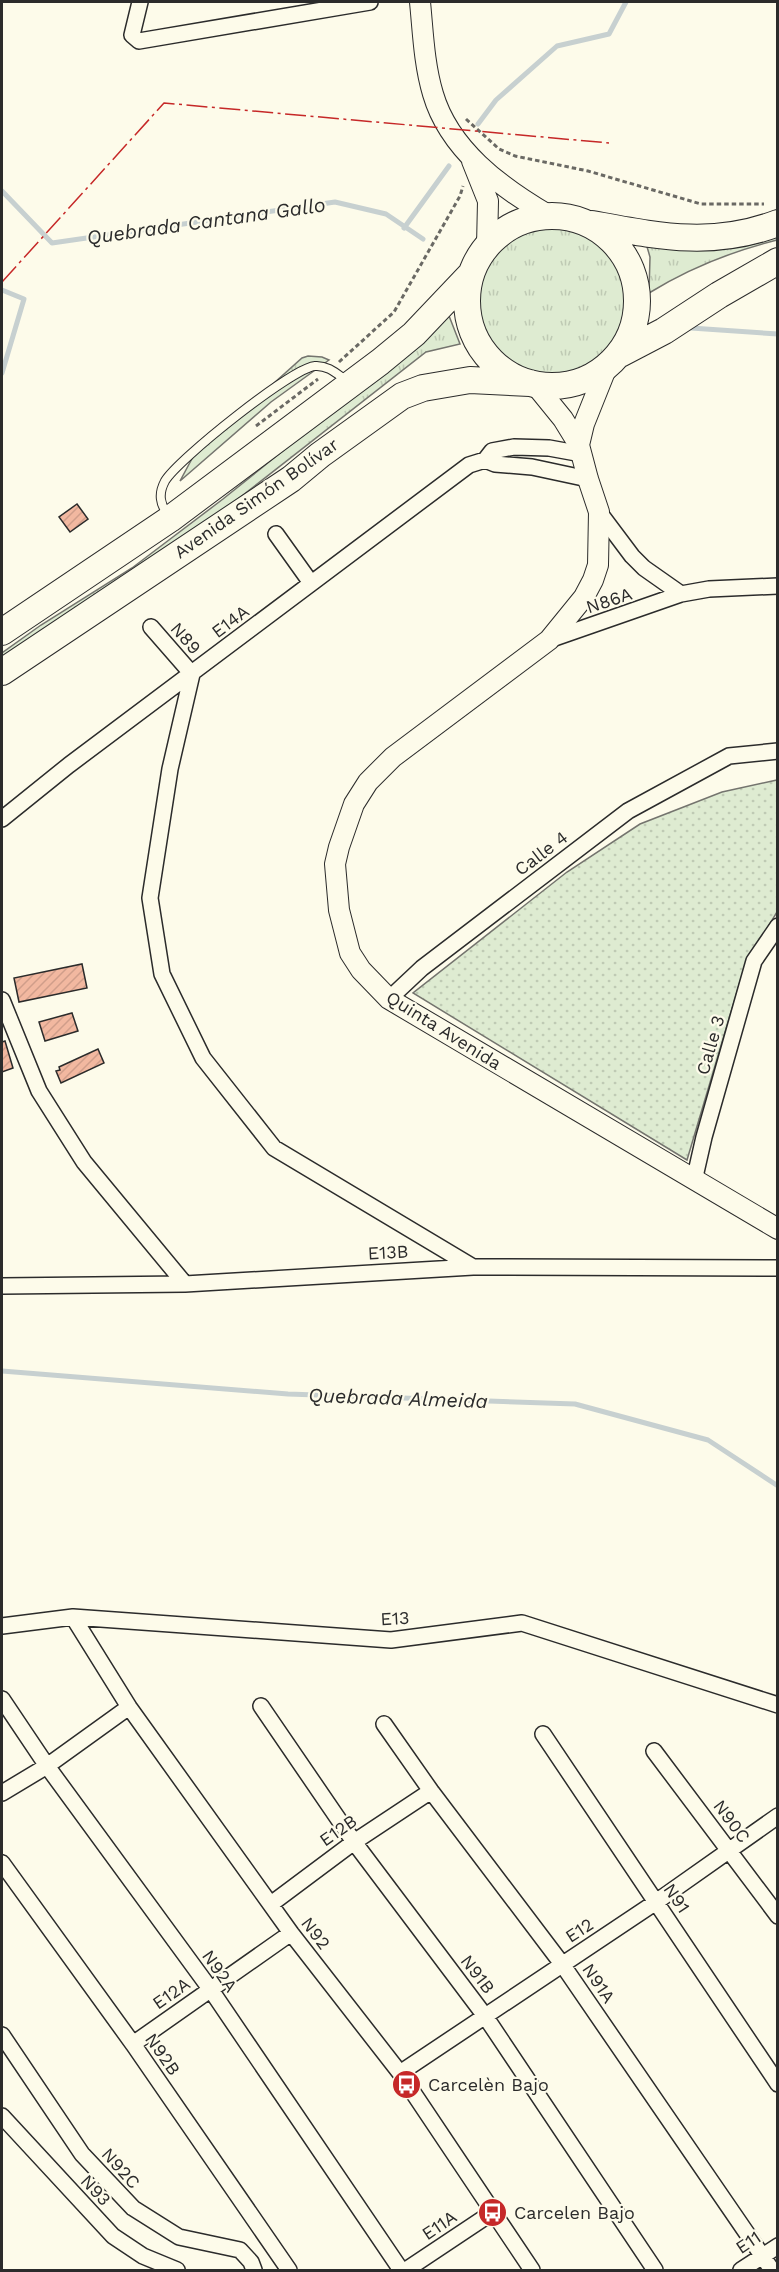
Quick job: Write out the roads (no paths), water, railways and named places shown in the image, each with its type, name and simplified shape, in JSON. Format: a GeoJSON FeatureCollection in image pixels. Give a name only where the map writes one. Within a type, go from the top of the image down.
{"type":"FeatureCollection","features":[{"type":"Feature","properties":{"kind":"highway","name":"Avenida Simón Bolívar"},"geometry":{"type":"LineString","coordinates":[[534,385],[505,372],[485,353],[472,329],[467,302],[471,274],[477,259],[504,230],[525,219],[548,215],[569,217],[651,235],[715,239],[732,237],[775,213]]}},
{"type":"Feature","properties":{"kind":"highway","name":"Avenida Simón Bolívar"},"geometry":{"type":"LineString","coordinates":[[588,223],[610,238],[626,258],[635,281],[638,307],[632,332],[613,361]]}},
{"type":"Feature","properties":{"kind":"highway","name":"Avenida Simón Bolívar"},"geometry":{"type":"LineString","coordinates":[[2,672],[291,479],[320,455],[402,396],[423,388],[470,380],[568,385],[586,380],[613,361],[777,261]]}},
{"type":"Feature","properties":{"kind":"highway","name":"Avenida Simón Bolívar"},"geometry":{"type":"LineString","coordinates":[[2,632],[170,519],[341,377],[414,334],[471,274]]}},
{"type":"Feature","properties":{"kind":"street"},"geometry":{"type":"LineString","coordinates":[[140,2],[132,35],[139,41],[370,2]]}},
{"type":"Feature","properties":{"kind":"street"},"geometry":{"type":"LineString","coordinates":[[420,2],[432,93],[450,131],[470,156],[518,197],[548,215]]}},
{"type":"Feature","properties":{"kind":"street"},"geometry":{"type":"LineString","coordinates":[[470,156],[488,201],[487,246]]}},
{"type":"Feature","properties":{"kind":"street","name":"Quinta Avenida"},"geometry":{"type":"LineString","coordinates":[[580,449],[584,424],[613,361]]}},
{"type":"Feature","properties":{"kind":"street","name":"Quinta Avenida"},"geometry":{"type":"LineString","coordinates":[[534,385],[563,419],[580,449],[600,512],[598,565],[593,580],[575,609],[549,640],[393,757],[368,782],[354,804],[335,864],[339,910],[350,953],[361,970],[388,999],[777,1229]]}},
{"type":"Feature","properties":{"kind":"street","name":"E14A"},"geometry":{"type":"LineString","coordinates":[[2,819],[69,765],[469,465],[485,460],[492,451],[514,447],[580,449]]}},
{"type":"Feature","properties":{"kind":"street"},"geometry":{"type":"LineString","coordinates":[[485,460],[495,465],[543,469],[588,479]]}},
{"type":"Feature","properties":{"kind":"street","name":"N86A"},"geometry":{"type":"LineString","coordinates":[[600,512],[632,556],[681,594]]}},
{"type":"Feature","properties":{"kind":"street"},"geometry":{"type":"LineString","coordinates":[[276,534],[311,583]]}},
{"type":"Feature","properties":{"kind":"street","name":"N86A"},"geometry":{"type":"LineString","coordinates":[[549,640],[681,594],[709,589],[777,586]]}},
{"type":"Feature","properties":{"kind":"street","name":"N89"},"geometry":{"type":"LineString","coordinates":[[151,627],[192,674]]}},
{"type":"Feature","properties":{"kind":"street"},"geometry":{"type":"LineString","coordinates":[[192,674],[170,769],[150,898],[162,974],[203,1058],[274,1148],[473,1267]]}},
{"type":"Feature","properties":{"kind":"street","name":"Calle 4"},"geometry":{"type":"LineString","coordinates":[[388,999],[422,968],[628,811],[729,756],[777,751]]}},
{"type":"Feature","properties":{"kind":"street","name":"Calle 3"},"geometry":{"type":"LineString","coordinates":[[694,1181],[704,1137],[754,961],[777,926]]}},
{"type":"Feature","properties":{"kind":"street"},"geometry":{"type":"LineString","coordinates":[[2,1000],[39,1091],[84,1162],[185,1284]]}},
{"type":"Feature","properties":{"kind":"street","name":"E13B"},"geometry":{"type":"LineString","coordinates":[[2,1286],[185,1284],[473,1267],[777,1268]]}},
{"type":"Feature","properties":{"kind":"street","name":"E13"},"geometry":{"type":"LineString","coordinates":[[2,1626],[73,1617],[391,1640],[522,1623],[777,1706]]}},
{"type":"Feature","properties":{"kind":"street","name":"N92"},"geometry":{"type":"LineString","coordinates":[[73,1617],[129,1707],[291,1934],[400,2073],[532,2271]]}},
{"type":"Feature","properties":{"kind":"street","name":"N92A"},"geometry":{"type":"LineString","coordinates":[[2,1698],[47,1766],[211,1990],[400,2271]]}},
{"type":"Feature","properties":{"kind":"street","name":"N91B"},"geometry":{"type":"LineString","coordinates":[[261,1706],[354,1842],[485,2016],[655,2271]]}},
{"type":"Feature","properties":{"kind":"street"},"geometry":{"type":"LineString","coordinates":[[2,1793],[47,1766],[129,1707]]}},
{"type":"Feature","properties":{"kind":"street","name":"N91A"},"geometry":{"type":"LineString","coordinates":[[384,1724],[431,1791],[562,1964],[772,2271]]}},
{"type":"Feature","properties":{"kind":"street","name":"N91"},"geometry":{"type":"LineString","coordinates":[[543,1734],[777,2084]]}},
{"type":"Feature","properties":{"kind":"street","name":"N90C"},"geometry":{"type":"LineString","coordinates":[[654,1751],[777,1916]]}},
{"type":"Feature","properties":{"kind":"street","name":"E12B"},"geometry":{"type":"LineString","coordinates":[[271,1904],[354,1842],[431,1791]]}},
{"type":"Feature","properties":{"kind":"street","name":"E12"},"geometry":{"type":"LineString","coordinates":[[400,2073],[730,1852],[777,1816]]}},
{"type":"Feature","properties":{"kind":"street","name":"N92B"},"geometry":{"type":"LineString","coordinates":[[2,1863],[133,2044],[289,2271]]}},
{"type":"Feature","properties":{"kind":"street","name":"E12A"},"geometry":{"type":"LineString","coordinates":[[133,2044],[291,1934]]}},
{"type":"Feature","properties":{"kind":"street","name":"N92C"},"geometry":{"type":"LineString","coordinates":[[2,2035],[82,2154],[133,2208],[179,2237],[240,2250],[251,2262],[254,2271]]}},
{"type":"Feature","properties":{"kind":"street","name":"N93"},"geometry":{"type":"LineString","coordinates":[[2,2116],[113,2236],[143,2256],[177,2271]]}},
{"type":"Feature","properties":{"kind":"street","name":"E11A"},"geometry":{"type":"LineString","coordinates":[[406,2271],[493,2212]]}},
{"type":"Feature","properties":{"kind":"street","name":"E11"},"geometry":{"type":"LineString","coordinates":[[741,2271],[777,2246]]}},
{"type":"Feature","properties":{"kind":"lane"},"geometry":{"type":"LineString","coordinates":[[170,519],[160,504],[162,490],[166,480],[182,461],[289,378],[312,366],[341,377]]}},
{"type":"Feature","properties":{"kind":"waterway"},"geometry":{"type":"LineString","coordinates":[[478,124],[496,100],[557,46],[609,34],[626,2]]}},
{"type":"Feature","properties":{"kind":"waterway"},"geometry":{"type":"LineString","coordinates":[[404,228],[449,166]]}},
{"type":"Feature","properties":{"kind":"waterway","name":"Quebrada Cantana Gallo"},"geometry":{"type":"LineString","coordinates":[[2,191],[52,243],[335,202],[386,214],[423,239]]}},
{"type":"Feature","properties":{"kind":"waterway","name":"Quebrada Cantana Gallo"},"geometry":{"type":"LineString","coordinates":[[2,290],[24,299],[2,373]]}},
{"type":"Feature","properties":{"kind":"waterway","name":"Quebrada Cantana Gallo"},"geometry":{"type":"LineString","coordinates":[[691,328],[778,334]]}},
{"type":"Feature","properties":{"kind":"waterway","name":"Quebrada Almeida"},"geometry":{"type":"LineString","coordinates":[[2,1371],[288,1394],[575,1404],[708,1440],[778,1486]]}},
{"type":"Feature","properties":{"kind":"place","name":"Carcelèn Bajo"},"geometry":{"type":"Point","coordinates":[407,2084]}},
{"type":"Feature","properties":{"kind":"place","name":"Carcelen Bajo"},"geometry":{"type":"Point","coordinates":[493,2212]}}]}
